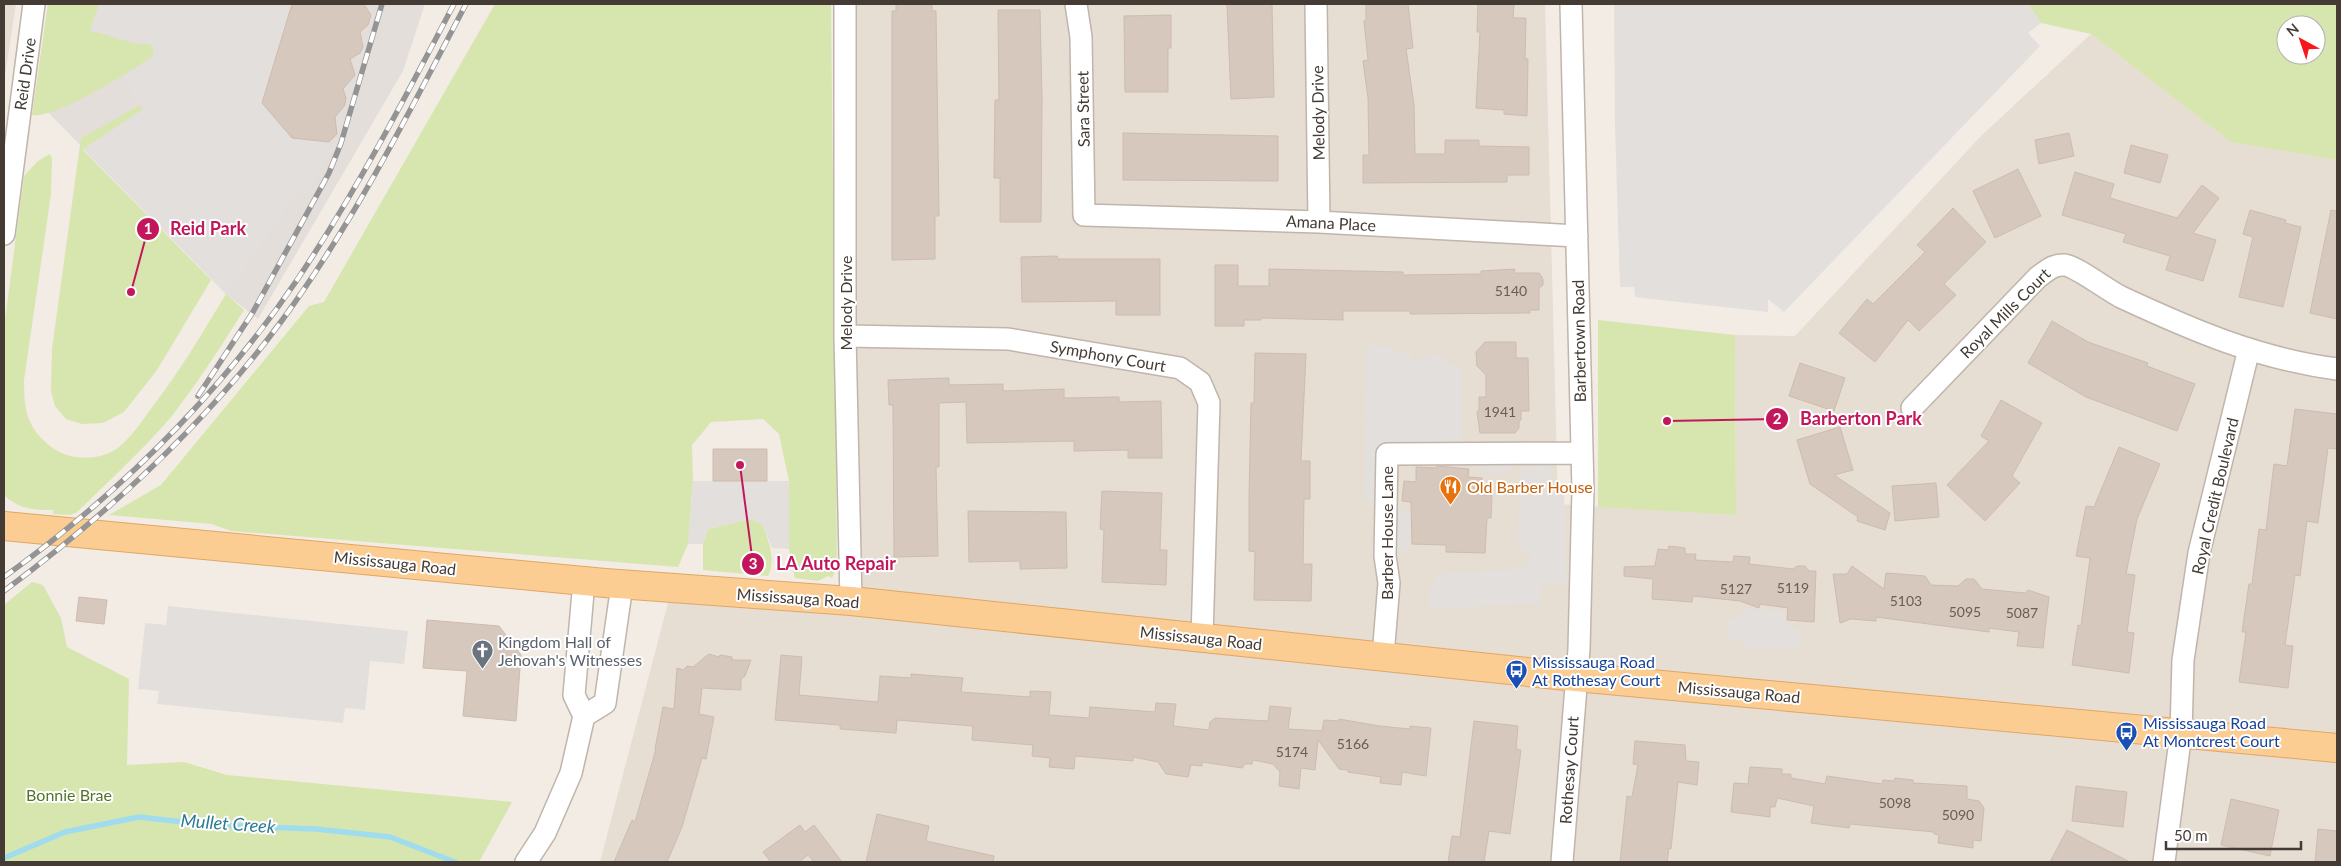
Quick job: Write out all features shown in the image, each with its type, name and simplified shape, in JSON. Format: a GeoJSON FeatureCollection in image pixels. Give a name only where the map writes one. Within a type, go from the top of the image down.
{"type":"FeatureCollection","features":[{"type":"Feature","properties":{"kind":"main road","name":"Mississauga Road"},"geometry":{"type":"LineString","coordinates":[[4,526],[65,530],[622,585],[851,601],[1576,677],[2337,748]]}},
{"type":"Feature","properties":{"kind":"street","name":"Reid Drive"},"geometry":{"type":"LineString","coordinates":[[4,234],[34,4]]}},
{"type":"Feature","properties":{"kind":"street","name":"Melody Drive"},"geometry":{"type":"LineString","coordinates":[[845,4],[845,336],[851,601]]}},
{"type":"Feature","properties":{"kind":"street","name":"Sara Street"},"geometry":{"type":"LineString","coordinates":[[1076,4],[1081,37],[1084,215]]}},
{"type":"Feature","properties":{"kind":"street","name":"Melody Drive"},"geometry":{"type":"LineString","coordinates":[[1316,4],[1319,222]]}},
{"type":"Feature","properties":{"kind":"street","name":"Barbertown Road"},"geometry":{"type":"LineString","coordinates":[[1571,4],[1582,453],[1582,575],[1576,677]]}},
{"type":"Feature","properties":{"kind":"street","name":"Amana Place"},"geometry":{"type":"LineString","coordinates":[[1084,215],[1319,222],[1577,236]]}},
{"type":"Feature","properties":{"kind":"street","name":"Royal Mills Court"},"geometry":{"type":"LineString","coordinates":[[1912,408],[2038,278],[2053,266],[2066,265],[2119,296],[2197,332],[2249,349]]}},
{"type":"Feature","properties":{"kind":"street","name":"Symphony Court"},"geometry":{"type":"LineString","coordinates":[[845,336],[1008,339],[1180,368],[1200,382],[1210,403],[1202,638]]}},
{"type":"Feature","properties":{"kind":"street"},"geometry":{"type":"LineString","coordinates":[[2249,349],[2300,364],[2337,369]]}},
{"type":"Feature","properties":{"kind":"street","name":"Royal Credit Boulevard"},"geometry":{"type":"LineString","coordinates":[[2164,862],[2181,733],[2183,660],[2199,553],[2249,349]]}},
{"type":"Feature","properties":{"kind":"street","name":"Barber House Lane"},"geometry":{"type":"LineString","coordinates":[[1383,656],[1389,583],[1385,556],[1387,454],[1582,453]]}},
{"type":"Feature","properties":{"kind":"street"},"geometry":{"type":"LineString","coordinates":[[526,862],[545,833],[571,773],[584,716],[574,695],[584,581]]}},
{"type":"Feature","properties":{"kind":"street"},"geometry":{"type":"LineString","coordinates":[[584,716],[605,703],[622,585]]}},
{"type":"Feature","properties":{"kind":"street","name":"Rothesay Court"},"geometry":{"type":"LineString","coordinates":[[1562,862],[1576,677]]}},
{"type":"Feature","properties":{"kind":"shaded area"},"geometry":{"type":"Polygon","coordinates":[[[4,4],[16,4],[4,82],[4,4]]]}},
{"type":"Feature","properties":{"kind":"shaded area"},"geometry":{"type":"Polygon","coordinates":[[[48,4],[425,4],[403,71],[258,319],[226,294],[35,99],[48,4]]]}},
{"type":"Feature","properties":{"kind":"shaded area"},"geometry":{"type":"Polygon","coordinates":[[[99,4],[292,4],[263,103],[292,138],[317,141],[332,150],[307,193],[302,193],[291,202],[226,294],[83,149],[143,110],[121,77],[153,56],[153,49],[150,44],[137,44],[90,30],[99,4]]]}},
{"type":"Feature","properties":{"kind":"shaded area"},"geometry":{"type":"Polygon","coordinates":[[[845,4],[1545,4],[1558,504],[1736,515],[1735,335],[1795,336],[1981,136],[2091,34],[2231,142],[2337,160],[2337,862],[600,862],[672,588],[851,601],[845,4]]]}},
{"type":"Feature","properties":{"kind":"shaded area"},"geometry":{"type":"Polygon","coordinates":[[[1614,4],[2028,4],[2041,23],[2028,33],[2040,46],[1784,312],[1768,299],[1768,312],[1635,297],[1634,287],[1620,287],[1615,126],[1614,4]]]}},
{"type":"Feature","properties":{"kind":"shaded area"},"geometry":{"type":"Polygon","coordinates":[[[1366,345],[1389,347],[1394,351],[1412,354],[1412,360],[1429,358],[1435,353],[1449,365],[1462,365],[1461,442],[1552,445],[1551,482],[1564,483],[1566,583],[1540,586],[1540,603],[1430,609],[1428,591],[1438,574],[1514,570],[1522,567],[1530,558],[1531,552],[1518,551],[1520,467],[1530,466],[1531,462],[1512,462],[1511,472],[1479,473],[1478,463],[1396,466],[1396,510],[1411,511],[1408,553],[1379,552],[1377,501],[1365,501],[1366,345]]]}},
{"type":"Feature","properties":{"kind":"shaded area"},"geometry":{"type":"Polygon","coordinates":[[[693,481],[789,481],[789,549],[772,548],[763,525],[751,519],[708,529],[703,544],[688,544],[693,481]]]}},
{"type":"Feature","properties":{"kind":"shaded area"},"geometry":{"type":"Polygon","coordinates":[[[168,606],[408,631],[404,664],[370,661],[365,710],[345,708],[343,723],[157,704],[159,691],[138,689],[145,623],[166,625],[168,606]]]}},
{"type":"Feature","properties":{"kind":"shaded area"},"geometry":{"type":"Polygon","coordinates":[[[1743,608],[1784,611],[1787,627],[1802,629],[1799,650],[1783,649],[1775,643],[1772,649],[1750,649],[1739,639],[1727,641],[1728,620],[1741,618],[1743,608]]]}},
{"type":"Feature","properties":{"kind":"green space"},"geometry":{"type":"Polygon","coordinates":[[[48,4],[99,4],[90,31],[150,44],[153,49],[153,57],[93,93],[57,110],[32,115],[48,4]]]}},
{"type":"Feature","properties":{"kind":"green space"},"geometry":{"type":"Polygon","coordinates":[[[495,4],[831,4],[837,567],[832,578],[828,576],[818,581],[795,578],[789,549],[789,481],[779,434],[763,419],[711,422],[692,445],[693,481],[688,544],[678,567],[231,531],[212,524],[109,515],[161,485],[309,306],[324,302],[495,4]]]}},
{"type":"Feature","properties":{"kind":"green space"},"geometry":{"type":"Polygon","coordinates":[[[2028,4],[2337,4],[2337,160],[2231,142],[2091,34],[2041,23],[2028,4]]]}},
{"type":"Feature","properties":{"kind":"green space"},"geometry":{"type":"Polygon","coordinates":[[[140,105],[143,109],[83,150],[211,280],[157,370],[124,412],[103,423],[82,424],[66,419],[55,406],[51,391],[52,349],[81,138],[140,105]]]}},
{"type":"Feature","properties":{"kind":"green space"},"geometry":{"type":"Polygon","coordinates":[[[50,154],[52,158],[51,194],[24,380],[26,411],[33,427],[45,442],[54,449],[69,456],[87,458],[112,452],[137,428],[173,379],[226,294],[244,310],[200,378],[171,417],[149,442],[77,512],[70,515],[53,514],[53,510],[27,508],[15,503],[4,495],[4,327],[24,176],[38,161],[50,154]]]}},
{"type":"Feature","properties":{"kind":"green space"},"geometry":{"type":"Polygon","coordinates":[[[1598,320],[1735,335],[1736,515],[1598,507],[1598,320]]]}},
{"type":"Feature","properties":{"kind":"green space"},"geometry":{"type":"Polygon","coordinates":[[[751,519],[763,525],[771,550],[772,557],[768,576],[703,570],[703,544],[708,529],[751,519]]]}},
{"type":"Feature","properties":{"kind":"green space","name":"Bonnie Brae"},"geometry":{"type":"Polygon","coordinates":[[[32,582],[43,585],[61,618],[67,647],[129,679],[127,765],[184,762],[227,775],[512,802],[479,862],[4,862],[4,605],[32,582]]]}},
{"type":"Feature","properties":{"kind":"building"},"geometry":{"type":"Polygon","coordinates":[[[292,4],[364,4],[371,15],[368,25],[360,32],[363,47],[360,53],[350,59],[355,75],[343,89],[346,98],[345,105],[335,117],[337,134],[329,142],[292,138],[262,103],[292,4]]]}},
{"type":"Feature","properties":{"kind":"building"},"geometry":{"type":"Polygon","coordinates":[[[896,4],[932,4],[932,11],[936,11],[939,216],[935,216],[935,259],[892,260],[892,11],[896,11],[896,4]]]}},
{"type":"Feature","properties":{"kind":"building"},"geometry":{"type":"Polygon","coordinates":[[[1227,4],[1272,4],[1274,97],[1231,99],[1227,4]]]}},
{"type":"Feature","properties":{"kind":"building"},"geometry":{"type":"Polygon","coordinates":[[[1366,4],[1408,4],[1413,48],[1406,49],[1414,105],[1415,154],[1445,154],[1445,140],[1479,140],[1479,146],[1529,147],[1529,175],[1507,175],[1507,182],[1363,183],[1363,155],[1369,155],[1368,98],[1363,61],[1368,60],[1364,21],[1366,20],[1366,4]]]}},
{"type":"Feature","properties":{"kind":"building"},"geometry":{"type":"Polygon","coordinates":[[[1478,4],[1514,4],[1513,18],[1526,18],[1525,59],[1528,59],[1527,116],[1504,114],[1504,110],[1476,108],[1480,32],[1477,32],[1478,4]]]}},
{"type":"Feature","properties":{"kind":"building"},"geometry":{"type":"Polygon","coordinates":[[[998,10],[1040,10],[1042,100],[1041,222],[1000,222],[1000,178],[994,178],[995,100],[999,100],[998,10]]]}},
{"type":"Feature","properties":{"kind":"building"},"geometry":{"type":"Polygon","coordinates":[[[1171,15],[1171,48],[1168,48],[1168,92],[1125,92],[1124,16],[1171,15]]]}},
{"type":"Feature","properties":{"kind":"building"},"geometry":{"type":"Polygon","coordinates":[[[1123,133],[1278,136],[1278,181],[1123,180],[1123,133]]]}},
{"type":"Feature","properties":{"kind":"building"},"geometry":{"type":"Polygon","coordinates":[[[2069,133],[2074,156],[2039,164],[2035,140],[2069,133]]]}},
{"type":"Feature","properties":{"kind":"building"},"geometry":{"type":"Polygon","coordinates":[[[2131,145],[2168,155],[2160,183],[2124,173],[2131,145]]]}},
{"type":"Feature","properties":{"kind":"building"},"geometry":{"type":"Polygon","coordinates":[[[2018,169],[2041,216],[1995,238],[1973,191],[2018,169]]]}},
{"type":"Feature","properties":{"kind":"building"},"geometry":{"type":"Polygon","coordinates":[[[2075,172],[2114,184],[2110,198],[2177,218],[2202,185],[2219,198],[2193,233],[2216,240],[2203,281],[2166,270],[2170,256],[2123,242],[2126,234],[2062,215],[2075,172]]]}},
{"type":"Feature","properties":{"kind":"building"},"geometry":{"type":"Polygon","coordinates":[[[1953,208],[1986,242],[1944,284],[1956,295],[1919,331],[1908,320],[1875,362],[1839,333],[1867,299],[1873,304],[1925,252],[1917,245],[1953,208]]]}},
{"type":"Feature","properties":{"kind":"building"},"geometry":{"type":"Polygon","coordinates":[[[2250,210],[2286,220],[2285,223],[2301,227],[2283,307],[2239,297],[2253,237],[2243,234],[2250,210]]]}},
{"type":"Feature","properties":{"kind":"building"},"geometry":{"type":"Polygon","coordinates":[[[2331,210],[2337,211],[2337,319],[2310,313],[2331,210]]]}},
{"type":"Feature","properties":{"kind":"building"},"geometry":{"type":"Polygon","coordinates":[[[1057,256],[1058,259],[1160,259],[1160,315],[1116,315],[1116,301],[1022,302],[1021,257],[1057,256]]]}},
{"type":"Feature","properties":{"kind":"building"},"geometry":{"type":"Polygon","coordinates":[[[1215,265],[1238,265],[1238,286],[1269,286],[1269,269],[1403,272],[1403,275],[1481,274],[1481,271],[1515,269],[1514,273],[1539,273],[1543,279],[1543,285],[1539,288],[1539,310],[1530,310],[1530,313],[1410,314],[1410,311],[1343,311],[1343,320],[1261,318],[1261,320],[1244,320],[1244,326],[1215,326],[1215,265]]]}},
{"type":"Feature","properties":{"kind":"building"},"geometry":{"type":"Polygon","coordinates":[[[2052,321],[2088,342],[2148,363],[2147,366],[2195,384],[2177,431],[2086,397],[2028,363],[2052,321]]]}},
{"type":"Feature","properties":{"kind":"building"},"geometry":{"type":"Polygon","coordinates":[[[1485,342],[1516,342],[1516,358],[1528,358],[1529,411],[1521,411],[1519,428],[1515,433],[1480,433],[1477,412],[1479,410],[1479,397],[1486,397],[1486,375],[1477,366],[1476,352],[1485,342]]]}},
{"type":"Feature","properties":{"kind":"building"},"geometry":{"type":"Polygon","coordinates":[[[1255,353],[1306,354],[1301,461],[1310,461],[1310,499],[1304,499],[1303,564],[1312,564],[1311,601],[1254,600],[1255,552],[1249,551],[1249,498],[1251,403],[1254,403],[1255,353]]]}},
{"type":"Feature","properties":{"kind":"building"},"geometry":{"type":"Polygon","coordinates":[[[1800,363],[1845,378],[1834,411],[1789,396],[1800,363]]]}},
{"type":"Feature","properties":{"kind":"building"},"geometry":{"type":"Polygon","coordinates":[[[949,378],[949,385],[1003,384],[1003,391],[1064,389],[1064,398],[1119,397],[1119,402],[1161,401],[1162,458],[1128,458],[1128,450],[1074,451],[1074,441],[967,443],[966,402],[939,403],[939,467],[936,467],[938,556],[894,557],[893,405],[889,405],[888,380],[949,378]]]}},
{"type":"Feature","properties":{"kind":"building"},"geometry":{"type":"Polygon","coordinates":[[[2001,400],[2042,423],[2012,476],[2020,483],[1985,521],[1947,485],[1989,441],[1981,436],[2001,400]]]}},
{"type":"Feature","properties":{"kind":"building"},"geometry":{"type":"Polygon","coordinates":[[[2295,409],[2337,414],[2337,449],[2328,448],[2318,523],[2307,521],[2300,576],[2295,575],[2285,645],[2293,646],[2288,688],[2239,682],[2246,632],[2242,632],[2249,584],[2252,584],[2259,529],[2266,530],[2274,464],[2287,466],[2295,409]]]}},
{"type":"Feature","properties":{"kind":"building"},"geometry":{"type":"Polygon","coordinates":[[[1840,427],[1853,470],[1834,475],[1890,513],[1885,530],[1857,521],[1858,517],[1810,484],[1797,440],[1840,427]]]}},
{"type":"Feature","properties":{"kind":"building"},"geometry":{"type":"Polygon","coordinates":[[[2119,447],[2160,464],[2137,519],[2126,574],[2135,575],[2127,632],[2134,633],[2129,673],[2072,665],[2078,625],[2081,626],[2090,558],[2076,556],[2086,506],[2094,507],[2119,447]]]}},
{"type":"Feature","properties":{"kind":"building"},"geometry":{"type":"Polygon","coordinates":[[[713,449],[767,449],[767,481],[713,481],[713,449]]]}},
{"type":"Feature","properties":{"kind":"building","name":"Old Barber House"},"geometry":{"type":"Polygon","coordinates":[[[1437,466],[1469,469],[1468,477],[1482,478],[1482,495],[1492,495],[1491,518],[1487,518],[1485,553],[1446,552],[1446,545],[1412,544],[1411,502],[1402,501],[1404,481],[1416,482],[1416,467],[1437,468],[1437,466]]]}},
{"type":"Feature","properties":{"kind":"building"},"geometry":{"type":"Polygon","coordinates":[[[1936,483],[1939,517],[1895,521],[1892,486],[1936,483]]]}},
{"type":"Feature","properties":{"kind":"building"},"geometry":{"type":"Polygon","coordinates":[[[1102,491],[1162,493],[1160,550],[1167,550],[1166,585],[1102,582],[1104,530],[1100,529],[1102,491]]]}},
{"type":"Feature","properties":{"kind":"building"},"geometry":{"type":"Polygon","coordinates":[[[968,511],[1066,512],[1067,568],[1020,569],[1020,561],[969,562],[968,511]]]}},
{"type":"Feature","properties":{"kind":"building"},"geometry":{"type":"Polygon","coordinates":[[[1669,546],[1685,548],[1685,554],[1696,554],[1695,560],[1733,562],[1734,556],[1750,557],[1749,564],[1793,569],[1797,566],[1805,566],[1809,571],[1816,571],[1814,622],[1787,620],[1788,608],[1760,604],[1759,608],[1740,601],[1693,596],[1692,602],[1652,599],[1653,579],[1624,576],[1624,567],[1655,566],[1658,549],[1668,550],[1669,546]]]}},
{"type":"Feature","properties":{"kind":"building"},"geometry":{"type":"Polygon","coordinates":[[[1852,566],[1884,589],[1886,573],[1925,576],[1931,585],[1958,586],[1966,579],[1974,579],[1982,589],[2025,593],[2028,590],[2049,597],[2043,648],[2017,646],[2019,632],[1989,628],[1989,632],[1876,617],[1876,621],[1851,619],[1840,623],[1833,574],[1847,574],[1852,566]]]}},
{"type":"Feature","properties":{"kind":"building"},"geometry":{"type":"Polygon","coordinates":[[[79,597],[107,600],[104,624],[76,621],[79,597]]]}},
{"type":"Feature","properties":{"kind":"building","name":"Kingdom Hall of Jehovah's Witnesses"},"geometry":{"type":"Polygon","coordinates":[[[427,620],[499,626],[521,655],[516,721],[463,716],[467,671],[423,668],[427,620]]]}},
{"type":"Feature","properties":{"kind":"building"},"geometry":{"type":"Polygon","coordinates":[[[709,654],[719,657],[720,655],[732,657],[732,660],[751,660],[745,676],[741,679],[741,690],[702,688],[699,714],[714,717],[706,759],[702,758],[682,827],[667,862],[614,862],[632,820],[635,822],[656,749],[663,707],[674,709],[677,668],[684,670],[687,666],[693,667],[709,654]]]}},
{"type":"Feature","properties":{"kind":"building"},"geometry":{"type":"Polygon","coordinates":[[[781,655],[802,657],[799,695],[878,702],[880,676],[911,678],[911,674],[963,678],[961,692],[1030,697],[1030,691],[1051,692],[1049,715],[1089,718],[1090,707],[1155,712],[1156,703],[1176,704],[1173,726],[1209,730],[1210,722],[1215,718],[1268,721],[1270,706],[1291,708],[1288,729],[1322,731],[1324,720],[1339,721],[1339,719],[1379,726],[1410,729],[1410,726],[1431,728],[1426,776],[1402,772],[1401,785],[1380,783],[1381,777],[1339,769],[1318,740],[1315,770],[1301,768],[1299,789],[1279,786],[1280,772],[1273,764],[1253,760],[1252,764],[1245,764],[1242,768],[1202,762],[1202,766],[1191,765],[1188,777],[1166,774],[1158,762],[1133,757],[1133,761],[1075,756],[1074,769],[1049,767],[1050,758],[1032,756],[1033,745],[972,740],[973,726],[897,720],[896,733],[840,729],[840,725],[775,720],[781,655]]]}},
{"type":"Feature","properties":{"kind":"building"},"geometry":{"type":"Polygon","coordinates":[[[1474,721],[1518,726],[1516,749],[1521,750],[1510,834],[1489,831],[1484,862],[1448,862],[1452,836],[1460,837],[1474,721]]]}},
{"type":"Feature","properties":{"kind":"building"},"geometry":{"type":"Polygon","coordinates":[[[1635,741],[1685,745],[1686,761],[1699,762],[1697,785],[1678,782],[1671,849],[1669,848],[1667,862],[1620,862],[1627,796],[1632,797],[1638,765],[1633,764],[1635,741]]]}},
{"type":"Feature","properties":{"kind":"building"},"geometry":{"type":"Polygon","coordinates":[[[1750,767],[1782,769],[1782,774],[1791,774],[1791,778],[1825,784],[1827,776],[1882,784],[1883,780],[1894,781],[1895,778],[1913,780],[1913,783],[1967,786],[1967,799],[1979,801],[1984,808],[1981,841],[1973,840],[1973,848],[1938,843],[1939,835],[1934,834],[1934,832],[1850,824],[1849,828],[1811,823],[1814,806],[1777,798],[1775,807],[1770,807],[1770,817],[1731,812],[1734,783],[1748,784],[1750,767]]]}},
{"type":"Feature","properties":{"kind":"building"},"geometry":{"type":"Polygon","coordinates":[[[2076,786],[2127,792],[2123,827],[2072,821],[2076,786]]]}},
{"type":"Feature","properties":{"kind":"building"},"geometry":{"type":"Polygon","coordinates":[[[2231,799],[2279,810],[2270,856],[2221,845],[2231,799]]]}},
{"type":"Feature","properties":{"kind":"building"},"geometry":{"type":"Polygon","coordinates":[[[877,814],[929,826],[926,841],[994,856],[993,862],[866,862],[877,814]]]}},
{"type":"Feature","properties":{"kind":"building"},"geometry":{"type":"Polygon","coordinates":[[[800,825],[805,832],[814,825],[842,862],[814,862],[808,855],[799,862],[771,862],[763,852],[800,825]]]}},
{"type":"Feature","properties":{"kind":"building"},"geometry":{"type":"Polygon","coordinates":[[[2318,829],[2337,831],[2337,862],[2315,862],[2318,829]]]}},
{"type":"Feature","properties":{"kind":"building"},"geometry":{"type":"Polygon","coordinates":[[[2067,830],[2130,862],[2050,862],[2067,830]]]}},
{"type":"Feature","properties":{"kind":"waterway","name":"Mullet Creek"},"geometry":{"type":"LineString","coordinates":[[4,858],[65,832],[139,817],[210,825],[316,829],[390,837],[455,862]]}},
{"type":"Feature","properties":{"kind":"railway"},"geometry":{"type":"LineString","coordinates":[[198,396],[253,312],[329,173],[341,143],[382,4]]}},
{"type":"Feature","properties":{"kind":"railway"},"geometry":{"type":"LineString","coordinates":[[4,577],[87,512],[126,478],[164,441],[234,364],[297,280],[340,213],[454,4]]}},
{"type":"Feature","properties":{"kind":"railway"},"geometry":{"type":"LineString","coordinates":[[4,591],[81,530],[154,466],[253,358],[309,281],[358,204],[466,4]]}},
{"type":"Feature","properties":{"kind":"place","name":"Reid Park"},"geometry":{"type":"Point","coordinates":[131,292]}},
{"type":"Feature","properties":{"kind":"place","name":"Barberton Park"},"geometry":{"type":"Point","coordinates":[1667,421]}},
{"type":"Feature","properties":{"kind":"place","name":"LA Auto Repair"},"geometry":{"type":"Point","coordinates":[740,465]}},
{"type":"Feature","properties":{"kind":"place","name":"Old Barber House"},"geometry":{"type":"Point","coordinates":[1451,506]}},
{"type":"Feature","properties":{"kind":"place","name":"Kingdom Hall of Jehovah's Witnesses"},"geometry":{"type":"Point","coordinates":[482,670]}},
{"type":"Feature","properties":{"kind":"place","name":"Mississauga Road At Rothesay Court"},"geometry":{"type":"Point","coordinates":[1516,690]}},
{"type":"Feature","properties":{"kind":"place","name":"Mississauga Road At Montcrest Court"},"geometry":{"type":"Point","coordinates":[2127,751]}}]}
